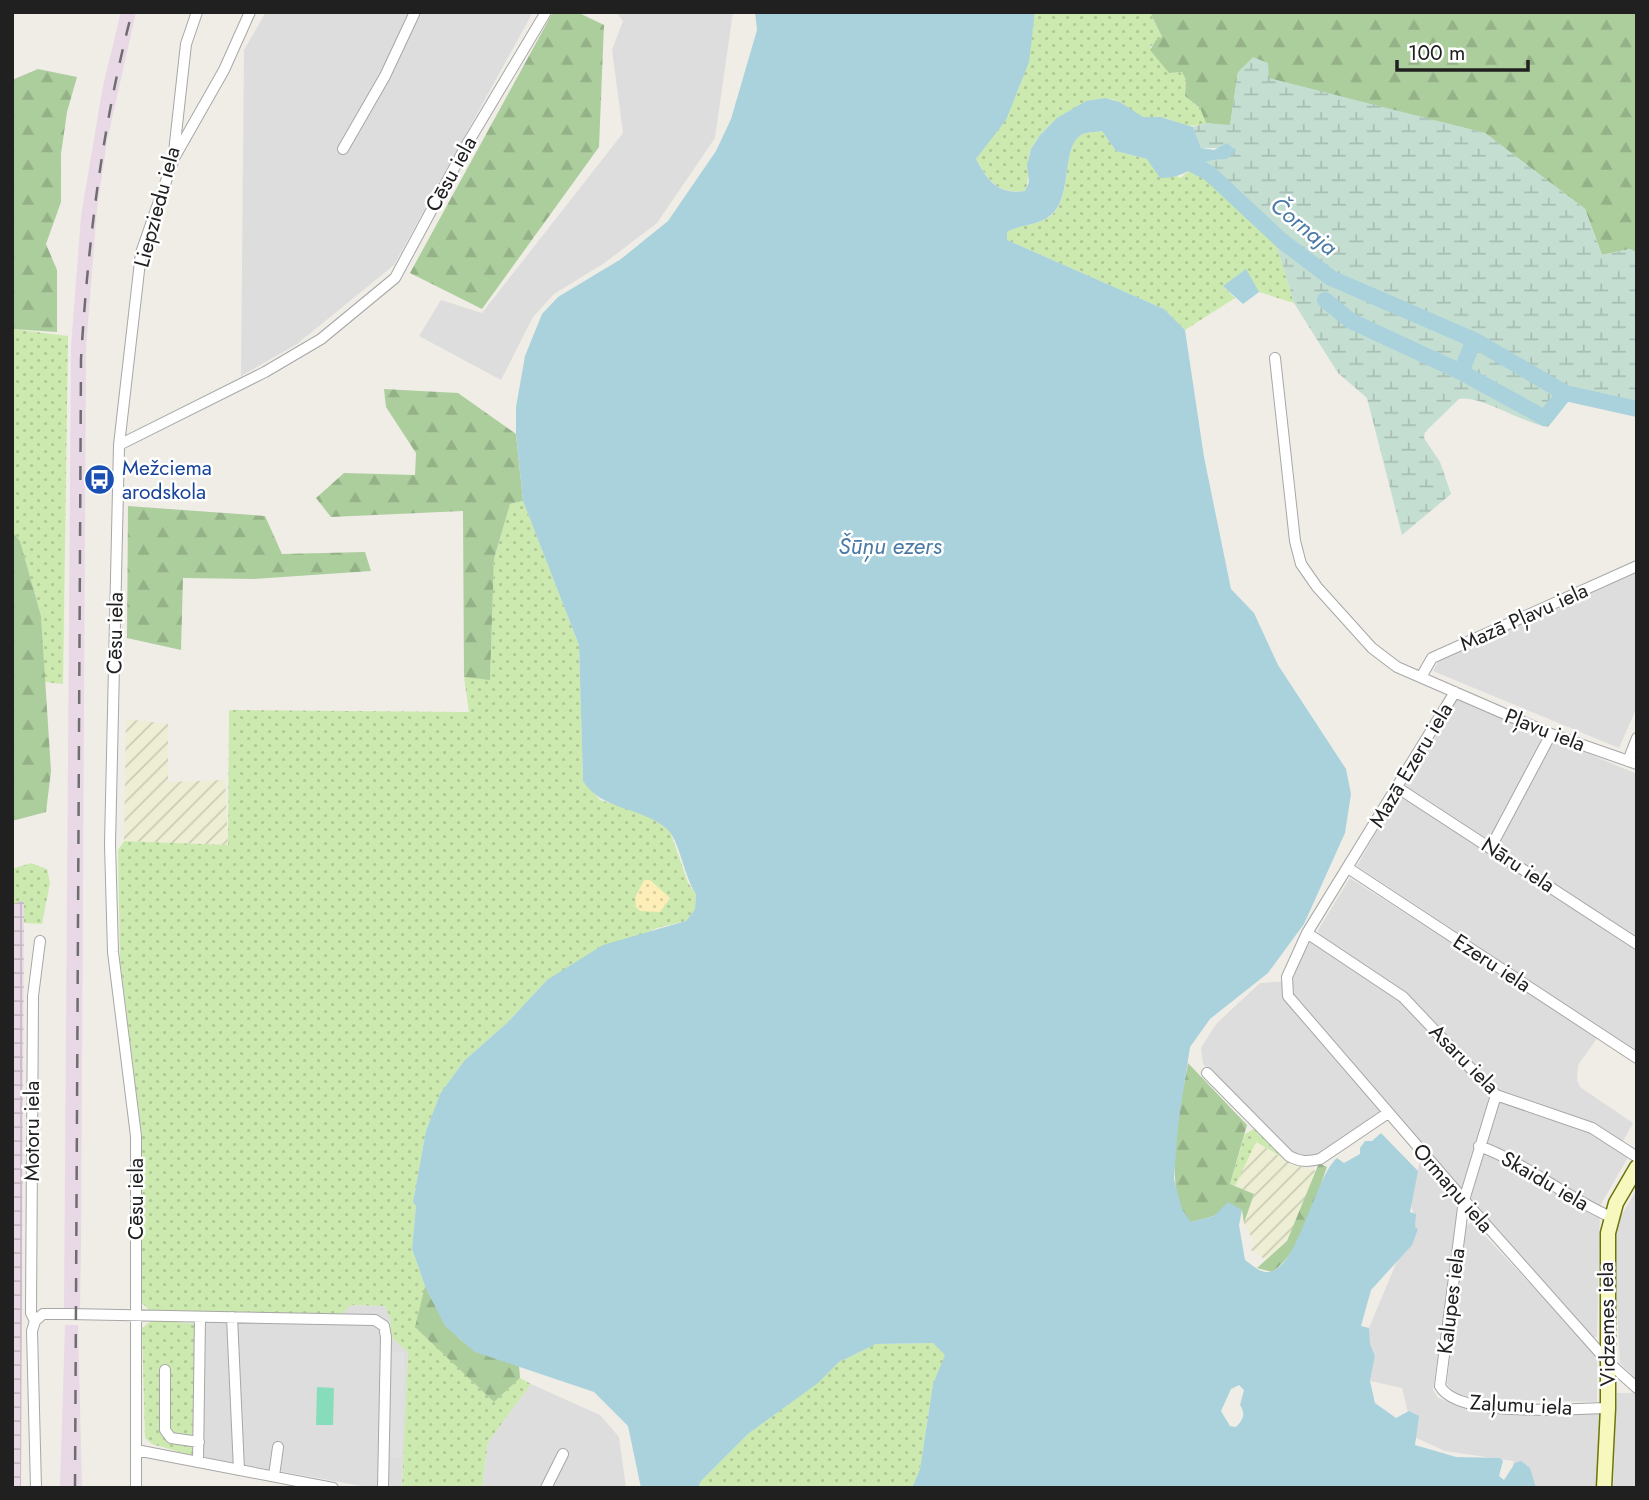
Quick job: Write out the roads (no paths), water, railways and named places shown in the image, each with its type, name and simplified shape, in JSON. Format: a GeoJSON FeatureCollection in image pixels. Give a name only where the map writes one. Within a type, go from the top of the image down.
{"type":"FeatureCollection","features":[{"type":"Feature","properties":{"kind":"street","name":"Liepziedu iela"},"geometry":{"type":"LineString","coordinates":[[119,445],[141,253],[173,161],[186,44],[197,12]]}},
{"type":"Feature","properties":{"kind":"street"},"geometry":{"type":"LineString","coordinates":[[173,161],[224,70],[250,12]]}},
{"type":"Feature","properties":{"kind":"street"},"geometry":{"type":"LineString","coordinates":[[343,149],[385,76],[415,12]]}},
{"type":"Feature","properties":{"kind":"street","name":"Cēsu iela"},"geometry":{"type":"LineString","coordinates":[[136,1488],[136,1136],[113,952],[110,844],[119,445],[265,372],[310,345],[395,278],[466,146],[546,12]]}},
{"type":"Feature","properties":{"kind":"street","name":"Mazā Ezeru iela"},"geometry":{"type":"LineString","coordinates":[[1275,358],[1295,541],[1301,564],[1372,649],[1397,667],[1455,692],[1398,789],[1307,933],[1287,977]]}},
{"type":"Feature","properties":{"kind":"street","name":"Mazā Pļavu iela"},"geometry":{"type":"LineString","coordinates":[[1421,677],[1432,658],[1637,566]]}},
{"type":"Feature","properties":{"kind":"street","name":"Pļavu iela"},"geometry":{"type":"LineString","coordinates":[[1455,692],[1551,734],[1632,763]]}},
{"type":"Feature","properties":{"kind":"street"},"geometry":{"type":"LineString","coordinates":[[1491,847],[1551,734]]}},
{"type":"Feature","properties":{"kind":"street"},"geometry":{"type":"LineString","coordinates":[[1632,763],[1637,738]]}},
{"type":"Feature","properties":{"kind":"street","name":"Nāru iela"},"geometry":{"type":"LineString","coordinates":[[1398,789],[1637,944]]}},
{"type":"Feature","properties":{"kind":"street","name":"Ezeru iela"},"geometry":{"type":"LineString","coordinates":[[1348,868],[1637,1058]]}},
{"type":"Feature","properties":{"kind":"street","name":"Asaru iela"},"geometry":{"type":"LineString","coordinates":[[1307,933],[1402,997],[1496,1096],[1592,1128],[1637,1157]]}},
{"type":"Feature","properties":{"kind":"street","name":"Motoru iela"},"geometry":{"type":"LineString","coordinates":[[36,1488],[32,1331],[35,1321],[31,1313],[33,996],[40,941]]}},
{"type":"Feature","properties":{"kind":"street","name":"Ormaņu iela"},"geometry":{"type":"LineString","coordinates":[[1287,977],[1288,996],[1608,1362],[1637,1388]]}},
{"type":"Feature","properties":{"kind":"street"},"geometry":{"type":"LineString","coordinates":[[1207,1073],[1289,1156],[1297,1160],[1308,1162],[1320,1159],[1388,1113]]}},
{"type":"Feature","properties":{"kind":"street","name":"Kalupes iela"},"geometry":{"type":"LineString","coordinates":[[1440,1386],[1464,1200],[1496,1096]]}},
{"type":"Feature","properties":{"kind":"street","name":"Skaidu iela"},"geometry":{"type":"LineString","coordinates":[[1479,1146],[1496,1152],[1582,1204],[1611,1217]]}},
{"type":"Feature","properties":{"kind":"street","name":"Vidzemes iela"},"geometry":{"type":"LineString","coordinates":[[1604,1488],[1608,1408],[1606,1247],[1611,1217],[1637,1167]]}},
{"type":"Feature","properties":{"kind":"street"},"geometry":{"type":"LineString","coordinates":[[35,1321],[43,1314],[375,1320],[384,1326],[386,1346],[383,1488]]}},
{"type":"Feature","properties":{"kind":"street"},"geometry":{"type":"LineString","coordinates":[[198,1462],[200,1317]]}},
{"type":"Feature","properties":{"kind":"street"},"geometry":{"type":"LineString","coordinates":[[232,1317],[239,1470]]}},
{"type":"Feature","properties":{"kind":"street"},"geometry":{"type":"LineString","coordinates":[[165,1370],[165,1430],[171,1438],[199,1442]]}},
{"type":"Feature","properties":{"kind":"street","name":"Zaļumu iela"},"geometry":{"type":"LineString","coordinates":[[1440,1386],[1452,1399],[1476,1407],[1608,1408]]}},
{"type":"Feature","properties":{"kind":"street"},"geometry":{"type":"LineString","coordinates":[[274,1476],[278,1447]]}},
{"type":"Feature","properties":{"kind":"street"},"geometry":{"type":"LineString","coordinates":[[136,1450],[333,1488]]}},
{"type":"Feature","properties":{"kind":"street"},"geometry":{"type":"LineString","coordinates":[[546,1488],[563,1454]]}},
{"type":"Feature","properties":{"kind":"water","name":"Šūņu ezers"},"geometry":{"type":"Polygon","coordinates":[[[755,12],[1035,12],[1029,62],[1006,120],[976,159],[995,185],[1008,191],[1025,191],[1029,182],[1027,165],[1031,149],[1040,135],[1057,118],[1086,101],[1105,98],[1120,102],[1143,117],[1161,117],[1193,127],[1201,148],[1214,150],[1227,143],[1236,151],[1227,159],[1207,162],[1180,175],[1160,178],[1147,159],[1116,151],[1102,131],[1083,134],[1075,141],[1071,150],[1058,207],[1046,219],[1007,232],[1007,240],[1164,309],[1185,330],[1204,457],[1231,589],[1254,613],[1278,665],[1346,769],[1351,794],[1345,833],[1304,924],[1268,973],[1210,1019],[1190,1047],[1178,1125],[1174,1179],[1182,1209],[1191,1222],[1214,1216],[1228,1202],[1242,1210],[1239,1225],[1245,1260],[1259,1270],[1269,1272],[1279,1267],[1289,1256],[1321,1184],[1337,1158],[1344,1163],[1360,1154],[1360,1148],[1365,1141],[1372,1141],[1381,1133],[1418,1171],[1410,1212],[1416,1214],[1415,1227],[1418,1229],[1412,1245],[1371,1290],[1361,1326],[1369,1328],[1370,1344],[1375,1356],[1370,1381],[1375,1403],[1396,1418],[1409,1411],[1419,1416],[1415,1445],[1456,1457],[1500,1458],[1503,1461],[1499,1476],[1504,1480],[1515,1463],[1521,1461],[1530,1468],[1536,1488],[912,1488],[920,1469],[933,1384],[945,1355],[933,1343],[876,1344],[839,1362],[818,1383],[748,1434],[701,1481],[698,1488],[641,1488],[628,1426],[594,1392],[475,1352],[445,1326],[425,1286],[412,1249],[416,1206],[413,1202],[426,1131],[440,1094],[464,1061],[508,1022],[547,980],[603,945],[686,921],[695,909],[696,894],[667,829],[645,816],[600,798],[583,781],[579,645],[523,501],[516,407],[525,356],[542,314],[558,297],[621,259],[668,221],[716,151],[731,119],[757,30],[755,12]],[[1239,1385],[1231,1389],[1221,1411],[1230,1426],[1236,1427],[1242,1419],[1243,1411],[1240,1405],[1244,1390],[1239,1385]]]}},
{"type":"Feature","properties":{"kind":"water"},"geometry":{"type":"Polygon","coordinates":[[[1246,269],[1259,292],[1243,304],[1223,286],[1246,269]]]}},
{"type":"Feature","properties":{"kind":"waterway","name":"Čornaja"},"geometry":{"type":"LineString","coordinates":[[1176,156],[1209,173],[1282,241],[1331,278],[1474,340],[1565,393],[1637,409]]}},
{"type":"Feature","properties":{"kind":"waterway"},"geometry":{"type":"LineString","coordinates":[[1325,300],[1351,321],[1461,372],[1545,418],[1565,393]]}},
{"type":"Feature","properties":{"kind":"waterway"},"geometry":{"type":"LineString","coordinates":[[1461,372],[1474,340]]}},
{"type":"Feature","properties":{"kind":"railway"},"geometry":{"type":"LineString","coordinates":[[75,1488],[81,359],[98,184],[112,98],[132,12]]}},
{"type":"Feature","properties":{"kind":"place","name":"Mežciema arodskola"},"geometry":{"type":"Point","coordinates":[99,480]}}]}
